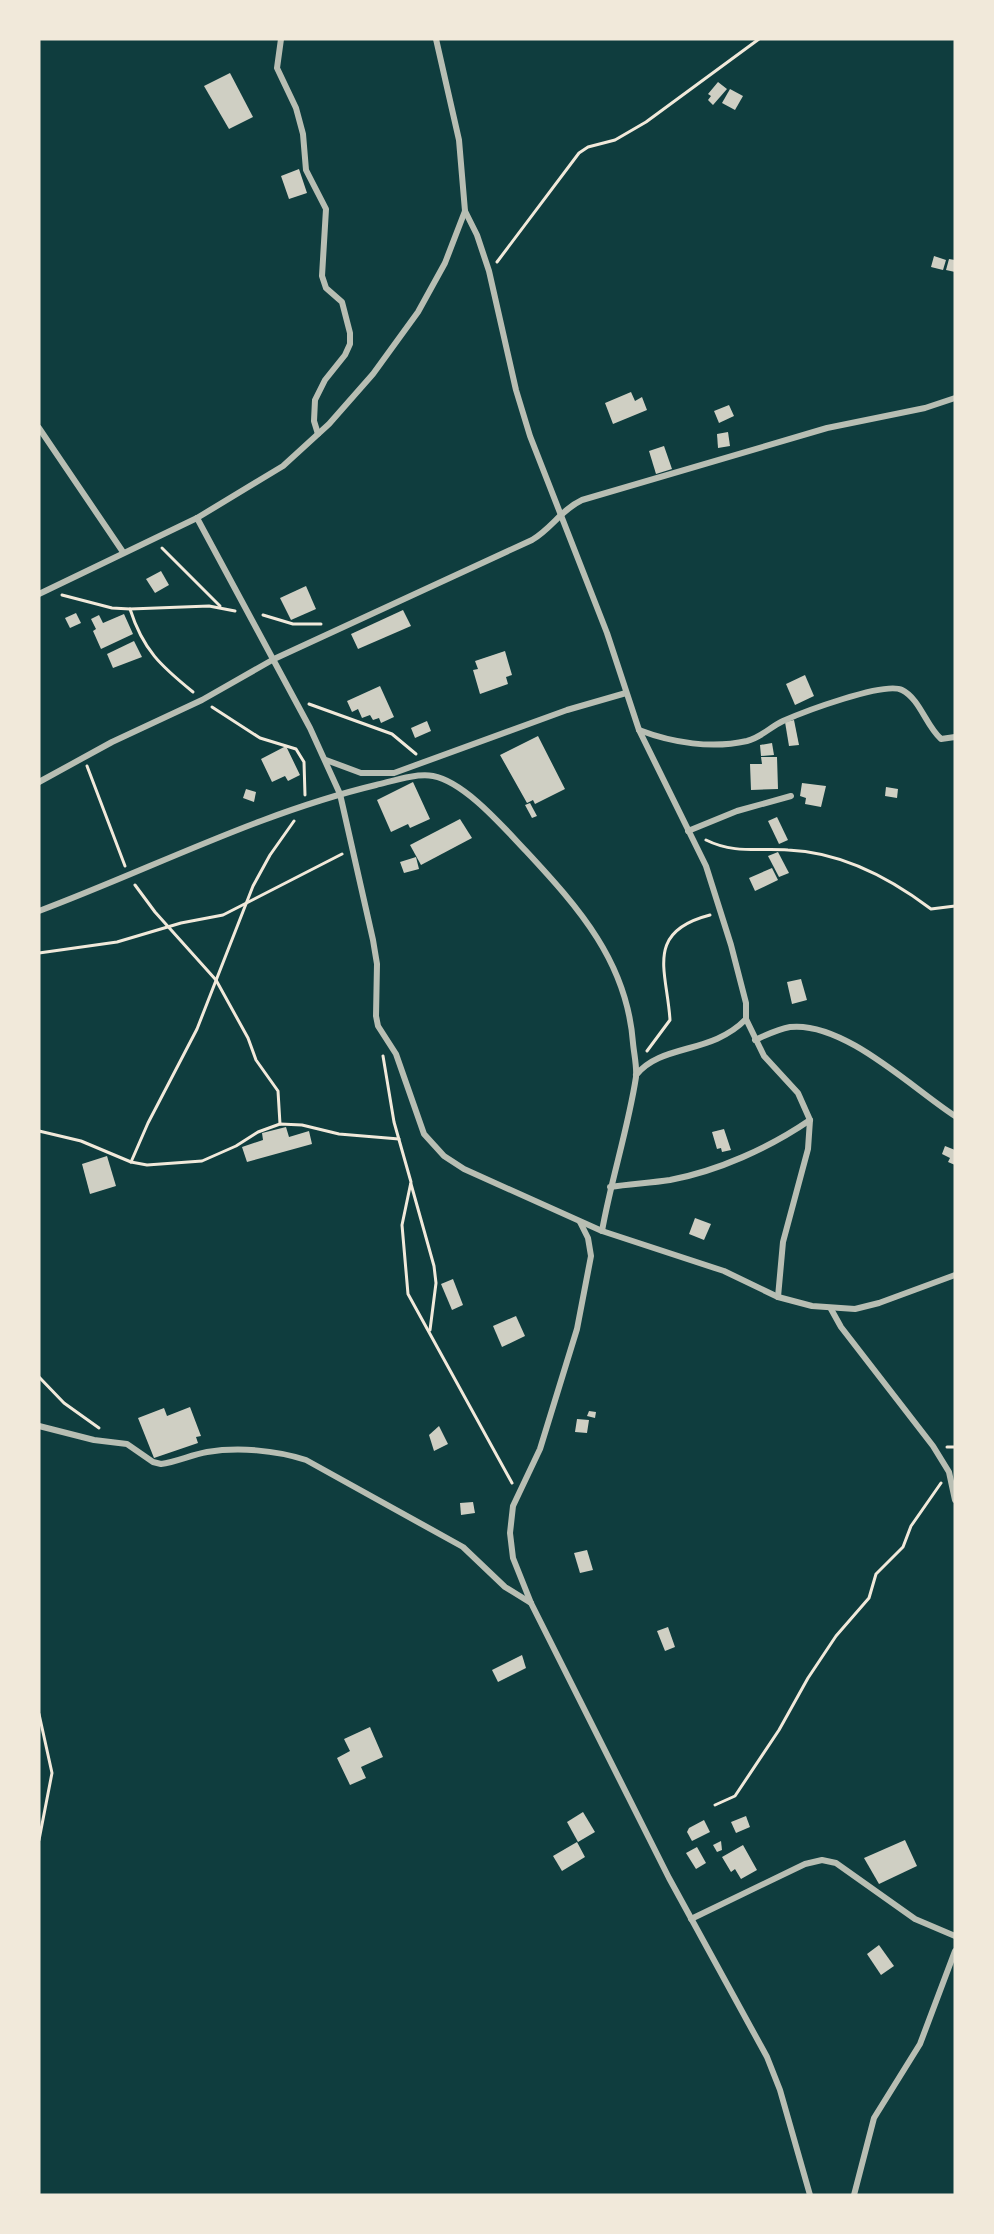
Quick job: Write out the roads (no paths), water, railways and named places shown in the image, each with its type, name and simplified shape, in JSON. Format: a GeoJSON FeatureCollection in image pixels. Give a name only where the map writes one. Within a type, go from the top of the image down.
{"type":"FeatureCollection","features":[{"type":"Feature","properties":{"kind":"street"},"geometry":{"type":"LineString","coordinates":[[281,39],[277,68],[296,108],[303,134],[309,179],[326,209],[322,276],[326,288],[342,303],[350,333],[350,344],[345,355],[324,380],[315,400],[314,421],[318,434]]}},
{"type":"Feature","properties":{"kind":"street"},"geometry":{"type":"LineString","coordinates":[[436,39],[459,140],[465,211],[477,235],[489,271],[516,390],[559,514],[607,633],[639,730],[706,866],[722,912],[746,1003],[746,1019],[764,1056],[798,1093],[810,1120],[808,1149],[783,1242],[778,1297]]}},
{"type":"Feature","properties":{"kind":"street"},"geometry":{"type":"LineString","coordinates":[[39,594],[197,518],[276,471],[318,434],[373,374],[418,312],[445,263],[465,211]]}},
{"type":"Feature","properties":{"kind":"street"},"geometry":{"type":"LineString","coordinates":[[39,782],[84,756],[202,700],[274,659],[532,540],[553,525],[559,514],[582,500],[646,479],[827,428],[925,408],[955,398]]}},
{"type":"Feature","properties":{"kind":"street"},"geometry":{"type":"LineString","coordinates":[[39,428],[123,552]]}},
{"type":"Feature","properties":{"kind":"street"},"geometry":{"type":"LineString","coordinates":[[197,518],[295,699],[340,794],[376,964],[378,1026],[396,1054],[424,1134],[444,1156],[464,1169],[602,1232],[724,1271],[778,1297],[831,1309],[855,1309],[879,1303],[955,1275]]}},
{"type":"Feature","properties":{"kind":"street"},"geometry":{"type":"LineString","coordinates":[[639,730],[680,742],[746,741],[800,714],[870,691],[896,688],[909,696],[934,732],[942,739],[955,737]]}},
{"type":"Feature","properties":{"kind":"street"},"geometry":{"type":"LineString","coordinates":[[325,759],[360,773],[394,773],[425,764],[502,733],[626,693]]}},
{"type":"Feature","properties":{"kind":"street"},"geometry":{"type":"LineString","coordinates":[[39,911],[197,845],[340,794],[411,778],[433,776],[450,783],[490,814],[559,887],[604,948],[620,979],[631,1013],[636,1075],[602,1232]]}},
{"type":"Feature","properties":{"kind":"street"},"geometry":{"type":"LineString","coordinates":[[690,830],[737,811],[791,796]]}},
{"type":"Feature","properties":{"kind":"street"},"geometry":{"type":"LineString","coordinates":[[636,1075],[644,1065],[668,1054],[719,1040],[735,1031],[746,1019]]}},
{"type":"Feature","properties":{"kind":"street"},"geometry":{"type":"LineString","coordinates":[[756,1040],[791,1027],[821,1032],[869,1055],[914,1084],[955,1116]]}},
{"type":"Feature","properties":{"kind":"street"},"geometry":{"type":"LineString","coordinates":[[610,1187],[669,1180],[702,1171],[774,1142],[810,1120]]}},
{"type":"Feature","properties":{"kind":"street"},"geometry":{"type":"LineString","coordinates":[[580,1222],[588,1238],[591,1256],[577,1329],[540,1449],[513,1506],[511,1541],[513,1558],[531,1603],[691,1919],[767,2057],[780,2090],[810,2195]]}},
{"type":"Feature","properties":{"kind":"street"},"geometry":{"type":"LineString","coordinates":[[831,1309],[845,1333],[933,1446],[949,1472],[955,1500]]}},
{"type":"Feature","properties":{"kind":"street"},"geometry":{"type":"LineString","coordinates":[[39,1426],[94,1440],[120,1442],[135,1447],[153,1462],[160,1464],[206,1452],[226,1450],[285,1454],[306,1460],[463,1547],[505,1587],[531,1603]]}},
{"type":"Feature","properties":{"kind":"street"},"geometry":{"type":"LineString","coordinates":[[691,1919],[805,1864],[822,1860],[836,1863],[852,1873],[915,1919],[938,1931],[955,1936]]}},
{"type":"Feature","properties":{"kind":"street"},"geometry":{"type":"LineString","coordinates":[[854,2195],[874,2118],[920,2044],[955,1951]]}}]}
